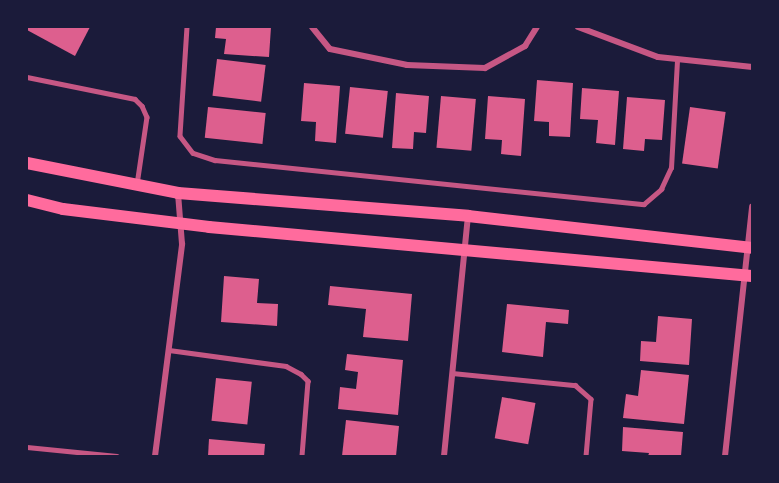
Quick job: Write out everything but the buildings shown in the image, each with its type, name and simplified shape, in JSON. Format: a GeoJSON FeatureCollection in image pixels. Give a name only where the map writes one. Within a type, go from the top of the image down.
{"type":"FeatureCollection","features":[{"type":"Feature","properties":{"kind":"main road"},"geometry":{"type":"LineString","coordinates":[[27,164],[178,194],[468,216],[750,247]]}},
{"type":"Feature","properties":{"kind":"main road"},"geometry":{"type":"LineString","coordinates":[[27,200],[73,211],[465,251],[749,276]]}},
{"type":"Feature","properties":{"kind":"street"},"geometry":{"type":"LineString","coordinates":[[312,27],[330,49],[407,65],[485,68],[525,46],[537,27]]}},
{"type":"Feature","properties":{"kind":"street"},"geometry":{"type":"LineString","coordinates":[[578,27],[658,57],[752,68]]}},
{"type":"Feature","properties":{"kind":"street"},"geometry":{"type":"LineString","coordinates":[[155,456],[182,244],[178,194]]}},
{"type":"Feature","properties":{"kind":"street"},"geometry":{"type":"LineString","coordinates":[[725,456],[749,276],[752,206]]}},
{"type":"Feature","properties":{"kind":"street"},"geometry":{"type":"LineString","coordinates":[[444,456],[468,216]]}},
{"type":"Feature","properties":{"kind":"lane"},"geometry":{"type":"LineString","coordinates":[[187,27],[180,136],[193,153],[226,162],[644,204],[661,189],[671,168],[677,60]]}},
{"type":"Feature","properties":{"kind":"lane"},"geometry":{"type":"LineString","coordinates":[[27,77],[135,99],[142,106],[147,117],[137,186]]}},
{"type":"Feature","properties":{"kind":"lane"},"geometry":{"type":"LineString","coordinates":[[169,350],[286,366],[301,374],[308,381],[302,456]]}},
{"type":"Feature","properties":{"kind":"lane"},"geometry":{"type":"LineString","coordinates":[[452,373],[575,385],[591,399],[586,456]]}},
{"type":"Feature","properties":{"kind":"lane"},"geometry":{"type":"LineString","coordinates":[[27,447],[117,456]]}}]}
